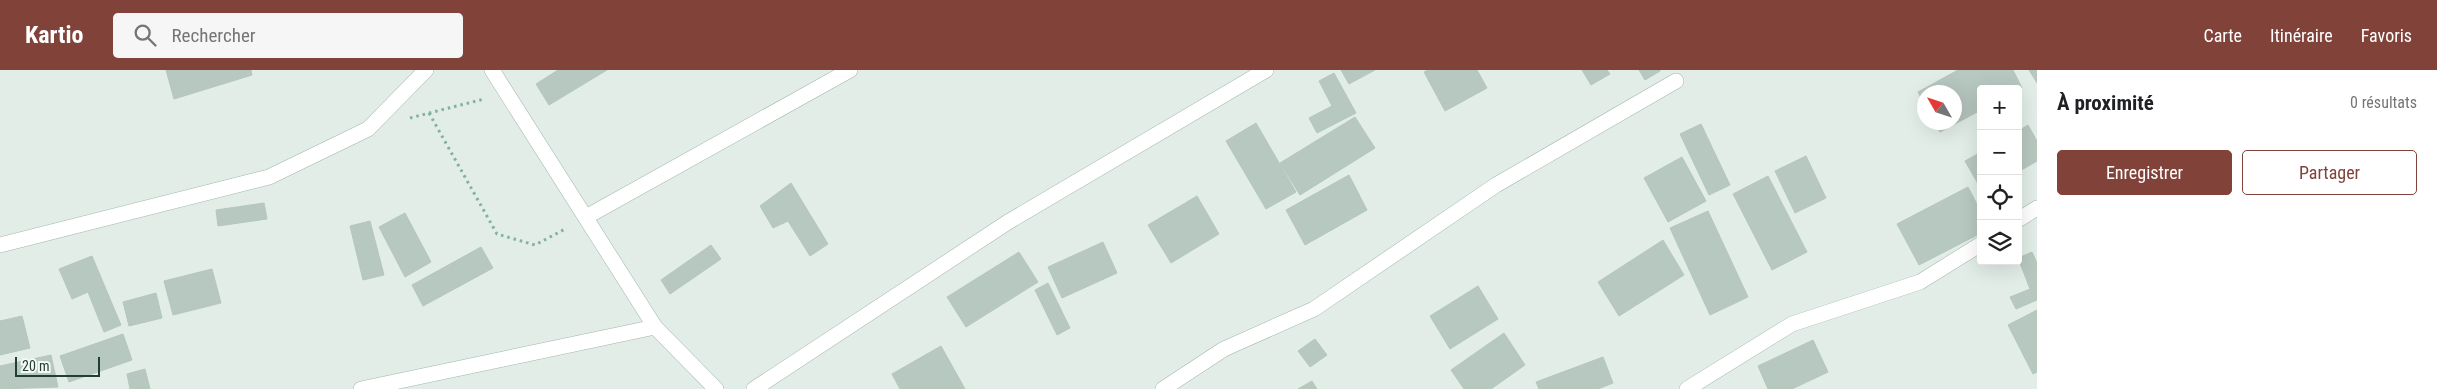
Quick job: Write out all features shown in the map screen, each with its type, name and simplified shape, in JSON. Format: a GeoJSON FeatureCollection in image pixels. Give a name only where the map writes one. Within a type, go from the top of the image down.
{"type":"FeatureCollection","features":[{"type":"Feature","properties":{"kind":"street"},"geometry":{"type":"LineString","coordinates":[[0,245],[269,177],[368,129],[426,70]]}},
{"type":"Feature","properties":{"kind":"street"},"geometry":{"type":"LineString","coordinates":[[492,70],[656,327],[716,389]]}},
{"type":"Feature","properties":{"kind":"street"},"geometry":{"type":"LineString","coordinates":[[586,217],[850,70]]}},
{"type":"Feature","properties":{"kind":"street"},"geometry":{"type":"LineString","coordinates":[[754,389],[1008,222],[1266,70]]}},
{"type":"Feature","properties":{"kind":"street"},"geometry":{"type":"LineString","coordinates":[[1163,389],[1224,349],[1314,310],[1496,185],[1676,81]]}},
{"type":"Feature","properties":{"kind":"street"},"geometry":{"type":"LineString","coordinates":[[2022,217],[2037,208]]}},
{"type":"Feature","properties":{"kind":"street"},"geometry":{"type":"LineString","coordinates":[[1687,389],[1792,324],[1920,282],[1977,246]]}},
{"type":"Feature","properties":{"kind":"street"},"geometry":{"type":"LineString","coordinates":[[361,389],[656,327]]}},
{"type":"Feature","properties":{"kind":"path"},"geometry":{"type":"LineString","coordinates":[[403,120],[507,93]]}},
{"type":"Feature","properties":{"kind":"path"},"geometry":{"type":"LineString","coordinates":[[429,113],[497,234],[535,245],[586,217]]}},
{"type":"Feature","properties":{"kind":"building"},"geometry":{"type":"Polygon","coordinates":[[[166,70],[251,70],[252,75],[174,99],[166,70]]]}},
{"type":"Feature","properties":{"kind":"building"},"geometry":{"type":"Polygon","coordinates":[[[558,70],[607,70],[549,105],[536,84],[558,70]]]}},
{"type":"Feature","properties":{"kind":"building"},"geometry":{"type":"Polygon","coordinates":[[[1341,70],[1375,70],[1349,84],[1341,70]]]}},
{"type":"Feature","properties":{"kind":"building"},"geometry":{"type":"Polygon","coordinates":[[[1428,70],[1477,70],[1487,88],[1445,111],[1424,72],[1428,70]]]}},
{"type":"Feature","properties":{"kind":"building"},"geometry":{"type":"Polygon","coordinates":[[[1582,70],[1607,70],[1610,74],[1591,85],[1582,70]]]}},
{"type":"Feature","properties":{"kind":"building"},"geometry":{"type":"Polygon","coordinates":[[[1639,70],[1660,70],[1660,71],[1645,80],[1639,70]]]}},
{"type":"Feature","properties":{"kind":"building"},"geometry":{"type":"Polygon","coordinates":[[[1958,70],[2013,70],[2020,85],[1977,85],[1977,112],[1962,120],[1962,85],[1931,85],[1958,70]]]}},
{"type":"Feature","properties":{"kind":"building"},"geometry":{"type":"Polygon","coordinates":[[[2029,70],[2037,70],[2037,83],[2029,70]]]}},
{"type":"Feature","properties":{"kind":"building"},"geometry":{"type":"Polygon","coordinates":[[[1334,73],[1356,113],[1317,133],[1309,118],[1332,106],[1319,81],[1334,73]]]}},
{"type":"Feature","properties":{"kind":"building"},"geometry":{"type":"Polygon","coordinates":[[[1355,117],[1375,148],[1300,195],[1280,163],[1355,117]]]}},
{"type":"Feature","properties":{"kind":"building"},"geometry":{"type":"Polygon","coordinates":[[[1256,123],[1296,192],[1266,209],[1226,141],[1256,123]]]}},
{"type":"Feature","properties":{"kind":"building"},"geometry":{"type":"Polygon","coordinates":[[[1701,124],[1730,185],[1709,195],[1680,134],[1701,124]]]}},
{"type":"Feature","properties":{"kind":"building"},"geometry":{"type":"Polygon","coordinates":[[[2028,125],[2037,141],[2037,161],[2022,170],[2022,130],[2028,125]]]}},
{"type":"Feature","properties":{"kind":"building"},"geometry":{"type":"Polygon","coordinates":[[[1977,154],[1977,182],[1965,161],[1977,154]]]}},
{"type":"Feature","properties":{"kind":"building"},"geometry":{"type":"Polygon","coordinates":[[[1806,156],[1826,198],[1795,213],[1775,171],[1806,156]]]}},
{"type":"Feature","properties":{"kind":"building"},"geometry":{"type":"Polygon","coordinates":[[[1682,157],[1706,201],[1668,222],[1644,178],[1682,157]]]}},
{"type":"Feature","properties":{"kind":"building"},"geometry":{"type":"Polygon","coordinates":[[[1349,175],[1367,210],[1305,245],[1286,210],[1349,175]]]}},
{"type":"Feature","properties":{"kind":"building"},"geometry":{"type":"Polygon","coordinates":[[[1768,176],[1807,252],[1772,270],[1733,194],[1768,176]]]}},
{"type":"Feature","properties":{"kind":"building"},"geometry":{"type":"Polygon","coordinates":[[[791,183],[828,244],[810,256],[788,221],[773,228],[760,206],[791,183]]]}},
{"type":"Feature","properties":{"kind":"building"},"geometry":{"type":"Polygon","coordinates":[[[1968,187],[1977,204],[1977,235],[1919,265],[1897,224],[1968,187]]]}},
{"type":"Feature","properties":{"kind":"building"},"geometry":{"type":"Polygon","coordinates":[[[1197,196],[1219,234],[1171,263],[1148,225],[1197,196]]]}},
{"type":"Feature","properties":{"kind":"building"},"geometry":{"type":"Polygon","coordinates":[[[264,203],[267,219],[218,226],[216,210],[264,203]]]}},
{"type":"Feature","properties":{"kind":"building"},"geometry":{"type":"Polygon","coordinates":[[[1708,211],[1748,297],[1710,315],[1670,228],[1708,211]]]}},
{"type":"Feature","properties":{"kind":"building"},"geometry":{"type":"Polygon","coordinates":[[[405,213],[431,262],[405,277],[379,227],[405,213]]]}},
{"type":"Feature","properties":{"kind":"building"},"geometry":{"type":"Polygon","coordinates":[[[370,221],[384,275],[363,280],[350,226],[370,221]]]}},
{"type":"Feature","properties":{"kind":"building"},"geometry":{"type":"Polygon","coordinates":[[[1663,240],[1684,275],[1619,316],[1598,282],[1663,240]]]}},
{"type":"Feature","properties":{"kind":"building"},"geometry":{"type":"Polygon","coordinates":[[[1103,242],[1117,273],[1062,298],[1048,267],[1103,242]]]}},
{"type":"Feature","properties":{"kind":"building"},"geometry":{"type":"Polygon","coordinates":[[[711,245],[721,259],[670,294],[661,280],[711,245]]]}},
{"type":"Feature","properties":{"kind":"building"},"geometry":{"type":"Polygon","coordinates":[[[481,247],[493,268],[423,306],[412,285],[481,247]]]}},
{"type":"Feature","properties":{"kind":"building"},"geometry":{"type":"Polygon","coordinates":[[[1019,252],[1038,282],[966,327],[947,297],[1019,252]]]}},
{"type":"Feature","properties":{"kind":"building"},"geometry":{"type":"Polygon","coordinates":[[[2032,252],[2037,263],[2037,300],[2016,309],[2010,297],[2030,289],[2021,265],[2022,256],[2032,252]]]}},
{"type":"Feature","properties":{"kind":"building"},"geometry":{"type":"Polygon","coordinates":[[[92,256],[121,325],[104,332],[88,292],[72,299],[59,269],[92,256]]]}},
{"type":"Feature","properties":{"kind":"building"},"geometry":{"type":"Polygon","coordinates":[[[212,269],[221,303],[173,315],[164,281],[212,269]]]}},
{"type":"Feature","properties":{"kind":"building"},"geometry":{"type":"Polygon","coordinates":[[[1048,283],[1070,328],[1057,335],[1035,290],[1048,283]]]}},
{"type":"Feature","properties":{"kind":"building"},"geometry":{"type":"Polygon","coordinates":[[[1478,286],[1498,319],[1450,349],[1430,316],[1478,286]]]}},
{"type":"Feature","properties":{"kind":"building"},"geometry":{"type":"Polygon","coordinates":[[[156,293],[162,318],[129,326],[123,302],[156,293]]]}},
{"type":"Feature","properties":{"kind":"building"},"geometry":{"type":"Polygon","coordinates":[[[2037,310],[2037,372],[2033,374],[2008,325],[2037,310]]]}},
{"type":"Feature","properties":{"kind":"building"},"geometry":{"type":"Polygon","coordinates":[[[22,316],[30,348],[0,355],[0,321],[22,316]]]}},
{"type":"Feature","properties":{"kind":"building"},"geometry":{"type":"Polygon","coordinates":[[[1504,333],[1525,365],[1491,389],[1464,389],[1451,370],[1504,333]]]}},
{"type":"Feature","properties":{"kind":"building"},"geometry":{"type":"Polygon","coordinates":[[[123,334],[132,360],[69,382],[60,356],[123,334]]]}},
{"type":"Feature","properties":{"kind":"building"},"geometry":{"type":"Polygon","coordinates":[[[1315,339],[1327,355],[1310,367],[1298,351],[1315,339]]]}},
{"type":"Feature","properties":{"kind":"building"},"geometry":{"type":"Polygon","coordinates":[[[1813,340],[1828,372],[1792,389],[1768,389],[1758,366],[1813,340]]]}},
{"type":"Feature","properties":{"kind":"building"},"geometry":{"type":"Polygon","coordinates":[[[941,346],[965,389],[900,389],[892,374],[941,346]]]}},
{"type":"Feature","properties":{"kind":"building"},"geometry":{"type":"Polygon","coordinates":[[[51,355],[58,387],[0,389],[0,366],[51,355]]]}},
{"type":"Feature","properties":{"kind":"building"},"geometry":{"type":"Polygon","coordinates":[[[1603,357],[1613,383],[1598,389],[1539,389],[1536,382],[1603,357]]]}},
{"type":"Feature","properties":{"kind":"building"},"geometry":{"type":"Polygon","coordinates":[[[145,369],[150,389],[130,389],[127,374],[145,369]]]}},
{"type":"Feature","properties":{"kind":"building"},"geometry":{"type":"Polygon","coordinates":[[[1312,381],[1317,389],[1298,389],[1312,381]]]}}]}
